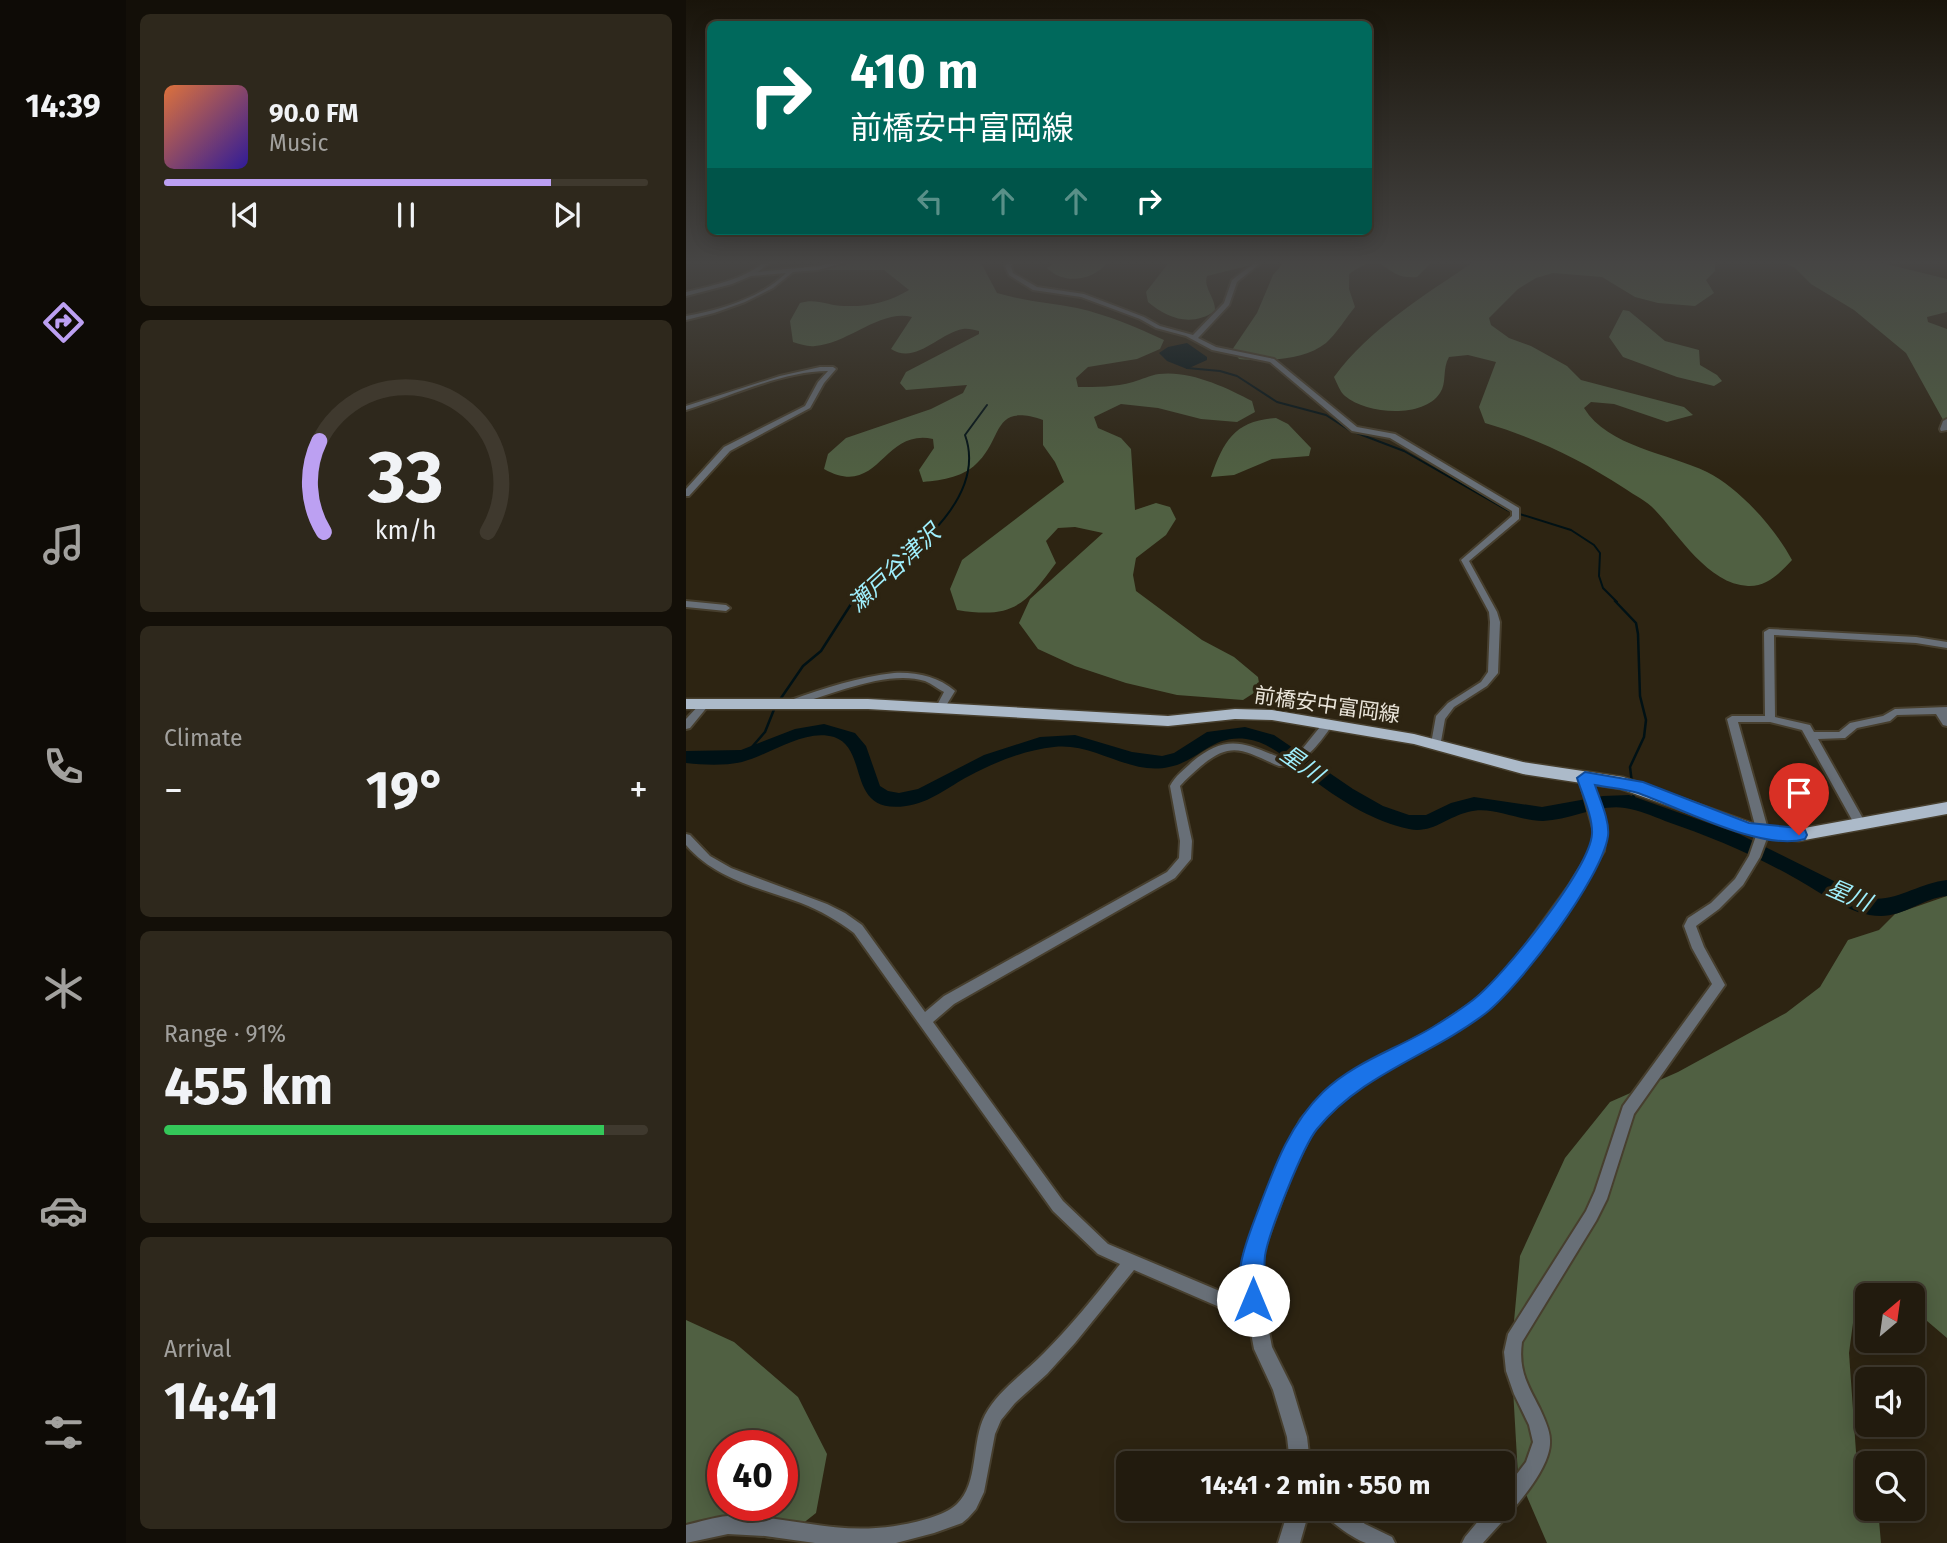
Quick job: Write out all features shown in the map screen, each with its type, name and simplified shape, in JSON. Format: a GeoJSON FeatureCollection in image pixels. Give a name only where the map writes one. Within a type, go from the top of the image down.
{"type":"FeatureCollection","features":[{"type":"Feature","properties":{"kind":"main road","name":"前橋安中富岡線"},"geometry":{"type":"LineString","coordinates":[[686,704],[794,702],[1168,720],[1235,714],[1272,715],[1436,744],[1587,783],[1637,787],[1763,833],[1799,835],[1947,808]]}},
{"type":"Feature","properties":{"kind":"street"},"geometry":{"type":"LineString","coordinates":[[1180,333],[1195,337],[1214,349],[1272,360],[1355,429],[1392,436],[1517,511],[1512,520],[1465,560],[1493,612],[1493,673],[1484,684],[1451,705],[1440,718],[1436,744]]}},
{"type":"Feature","properties":{"kind":"street"},"geometry":{"type":"LineString","coordinates":[[1195,337],[1199,333]]}},
{"type":"Feature","properties":{"kind":"street"},"geometry":{"type":"LineString","coordinates":[[686,408],[782,378],[833,369],[821,382],[808,407],[727,449],[686,494]]}},
{"type":"Feature","properties":{"kind":"street"},"geometry":{"type":"LineString","coordinates":[[686,604],[726,608]]}},
{"type":"Feature","properties":{"kind":"street"},"geometry":{"type":"LineString","coordinates":[[1770,719],[1769,632],[1916,640],[1947,645]]}},
{"type":"Feature","properties":{"kind":"street"},"geometry":{"type":"LineString","coordinates":[[794,702],[855,683],[918,677],[929,679],[950,691],[941,707]]}},
{"type":"Feature","properties":{"kind":"street"},"geometry":{"type":"LineString","coordinates":[[686,726],[705,704]]}},
{"type":"Feature","properties":{"kind":"street"},"geometry":{"type":"LineString","coordinates":[[1812,735],[1841,736],[1854,725],[1886,719],[1895,712],[1943,710],[1947,723]]}},
{"type":"Feature","properties":{"kind":"street"},"geometry":{"type":"LineString","coordinates":[[1515,1490],[1532,1468],[1542,1441],[1538,1426],[1513,1375],[1511,1356],[1514,1340],[1602,1194],[1628,1111],[1717,991],[1719,985],[1698,948],[1690,926],[1692,921],[1715,906],[1739,882],[1754,857],[1763,833],[1732,719],[1770,719],[1806,727],[1860,824]]}},
{"type":"Feature","properties":{"kind":"street"},"geometry":{"type":"LineString","coordinates":[[924,1021],[949,1000],[1171,875],[1185,859],[1183,817],[1175,786],[1178,780],[1213,750],[1230,746],[1250,749],[1283,763],[1307,751],[1328,724]]}},
{"type":"Feature","properties":{"kind":"street"},"geometry":{"type":"LineString","coordinates":[[1299,1451],[1282,1387],[1262,1349],[1251,1286],[1254,1252],[1286,1166],[1307,1125],[1332,1097],[1357,1077],[1438,1034],[1480,1006],[1516,971],[1573,891],[1597,851],[1601,832],[1587,783]]}},
{"type":"Feature","properties":{"kind":"street"},"geometry":{"type":"LineString","coordinates":[[686,838],[706,860],[723,869],[821,905],[858,929],[1058,1206],[1103,1250],[1254,1314]]}},
{"type":"Feature","properties":{"kind":"street"},"geometry":{"type":"LineString","coordinates":[[686,1534],[725,1525],[766,1527],[824,1537],[877,1537],[915,1530],[961,1514],[977,1491],[990,1423],[1014,1393],[1049,1360],[1091,1313],[1130,1263]]}},
{"type":"Feature","properties":{"kind":"street"},"geometry":{"type":"LineString","coordinates":[[1289,1543],[1296,1521]]}},
{"type":"Feature","properties":{"kind":"street"},"geometry":{"type":"LineString","coordinates":[[1347,1521],[1386,1543]]}},
{"type":"Feature","properties":{"kind":"street"},"geometry":{"type":"LineString","coordinates":[[1471,1543],[1490,1521]]}},
{"type":"Feature","properties":{"kind":"green space"},"geometry":{"type":"Polygon","coordinates":[[[792,333],[854,333],[840,340],[815,346],[793,342],[792,333]]]}},
{"type":"Feature","properties":{"kind":"green space"},"geometry":{"type":"Polygon","coordinates":[[[901,333],[952,333],[918,351],[900,353],[891,349],[901,333]]]}},
{"type":"Feature","properties":{"kind":"green space"},"geometry":{"type":"Polygon","coordinates":[[[1148,333],[1164,340],[1160,349],[1137,359],[1088,367],[1076,378],[1078,387],[1119,385],[1171,373],[1207,381],[1252,401],[1255,412],[1237,422],[1201,419],[1158,408],[1121,404],[1094,417],[1098,428],[1121,438],[1131,449],[1135,510],[1156,503],[1170,507],[1176,519],[1166,535],[1136,558],[1133,575],[1136,591],[1202,640],[1234,657],[1258,677],[1260,689],[1243,700],[1177,695],[1126,683],[1075,666],[1038,649],[1019,623],[1030,599],[1103,533],[1075,527],[1058,528],[1046,541],[1056,563],[1026,599],[1005,610],[957,610],[950,589],[962,560],[1064,482],[1043,445],[1043,420],[1027,416],[1007,419],[979,461],[967,471],[946,479],[923,482],[919,470],[934,448],[933,439],[916,438],[902,443],[869,470],[857,476],[842,476],[824,469],[828,454],[846,438],[931,409],[963,393],[967,385],[906,390],[900,383],[906,372],[979,334],[1148,333]]]}},
{"type":"Feature","properties":{"kind":"green space"},"geometry":{"type":"Polygon","coordinates":[[[1243,333],[1335,333],[1317,349],[1284,358],[1239,359],[1232,350],[1243,333]]]}},
{"type":"Feature","properties":{"kind":"green space"},"geometry":{"type":"Polygon","coordinates":[[[1375,333],[1502,333],[1567,366],[1581,380],[1684,407],[1693,415],[1667,422],[1614,404],[1591,402],[1584,408],[1608,432],[1623,440],[1692,465],[1719,479],[1743,498],[1766,522],[1792,560],[1773,578],[1755,586],[1734,583],[1720,577],[1707,568],[1655,510],[1640,498],[1557,450],[1485,423],[1479,407],[1496,362],[1468,355],[1449,357],[1440,393],[1421,407],[1380,410],[1354,402],[1343,394],[1334,377],[1375,333]]]}},
{"type":"Feature","properties":{"kind":"green space"},"geometry":{"type":"Polygon","coordinates":[[[1611,333],[1655,333],[1665,341],[1699,350],[1700,365],[1722,381],[1714,386],[1677,377],[1623,357],[1609,337],[1611,333]]]}},
{"type":"Feature","properties":{"kind":"green space"},"geometry":{"type":"Polygon","coordinates":[[[1882,333],[1947,333],[1947,427],[1906,353],[1882,333]]]}},
{"type":"Feature","properties":{"kind":"green space"},"geometry":{"type":"Polygon","coordinates":[[[1276,418],[1288,424],[1311,448],[1309,456],[1272,459],[1234,475],[1211,477],[1226,443],[1233,435],[1250,423],[1276,418]]]}},
{"type":"Feature","properties":{"kind":"green space"},"geometry":{"type":"Polygon","coordinates":[[[1947,896],[1947,1338],[1925,1319],[1925,1283],[1855,1283],[1855,1308],[1849,1353],[1856,1451],[1855,1521],[1879,1521],[1881,1543],[1547,1543],[1518,1476],[1511,1354],[1520,1256],[1565,1158],[1610,1102],[1678,1072],[1786,1013],[1820,987],[1848,940],[1879,930],[1895,914],[1947,896]]]}},
{"type":"Feature","properties":{"kind":"green space"},"geometry":{"type":"Polygon","coordinates":[[[686,1320],[734,1342],[798,1397],[827,1454],[816,1513],[782,1540],[686,1529],[686,1320]]]}},
{"type":"Feature","properties":{"kind":"shaded area"},"geometry":{"type":"Polygon","coordinates":[[[1187,343],[1207,357],[1207,360],[1187,369],[1167,361],[1159,353],[1168,347],[1187,343]]]}},
{"type":"Feature","properties":{"kind":"waterway"},"geometry":{"type":"LineString","coordinates":[[1187,368],[1220,371],[1237,376],[1277,402],[1326,415],[1349,430],[1404,451],[1507,510],[1571,530],[1594,545],[1600,553],[1599,576],[1603,588],[1617,602]]}},
{"type":"Feature","properties":{"kind":"waterway","name":"瀬戸谷津沢"},"geometry":{"type":"LineString","coordinates":[[853,601],[921,544],[949,512],[967,475],[969,455],[965,435],[987,405]]}},
{"type":"Feature","properties":{"kind":"waterway","name":"瀬戸谷津沢"},"geometry":{"type":"LineString","coordinates":[[779,701],[803,666],[821,651],[853,601]]}},
{"type":"Feature","properties":{"kind":"waterway"},"geometry":{"type":"LineString","coordinates":[[1615,601],[1636,623],[1638,634],[1640,696],[1646,720],[1644,737],[1630,767],[1632,783]]}},
{"type":"Feature","properties":{"kind":"waterway","name":"瀬戸谷津沢"},"geometry":{"type":"LineString","coordinates":[[745,755],[765,732],[775,707]]}},
{"type":"Feature","properties":{"kind":"waterway","name":"星川"},"geometry":{"type":"LineString","coordinates":[[686,757],[733,757],[748,754],[801,733],[835,731],[849,737],[857,746],[873,790],[883,797],[899,800],[925,794],[981,763],[1040,743],[1075,741],[1145,761],[1162,762],[1180,757],[1213,736],[1245,733],[1268,739],[1347,794],[1387,815],[1409,822],[1427,822],[1457,808],[1474,804],[1542,814],[1603,802],[1624,801],[1733,839],[1850,899],[1872,907],[1892,906],[1926,891],[1947,888]]}},
{"type":"Feature","properties":{"kind":"waterway"},"geometry":{"type":"LineString","coordinates":[[1633,793],[1635,803]]}},
{"type":"Feature","properties":{"kind":"route"},"geometry":{"type":"LineString","coordinates":[[1253,1300],[1251,1286],[1254,1252],[1286,1166],[1307,1125],[1332,1097],[1357,1077],[1438,1034],[1480,1006],[1516,971],[1573,891],[1597,851],[1601,832],[1585,778],[1637,787],[1763,833],[1799,835]]}}]}
